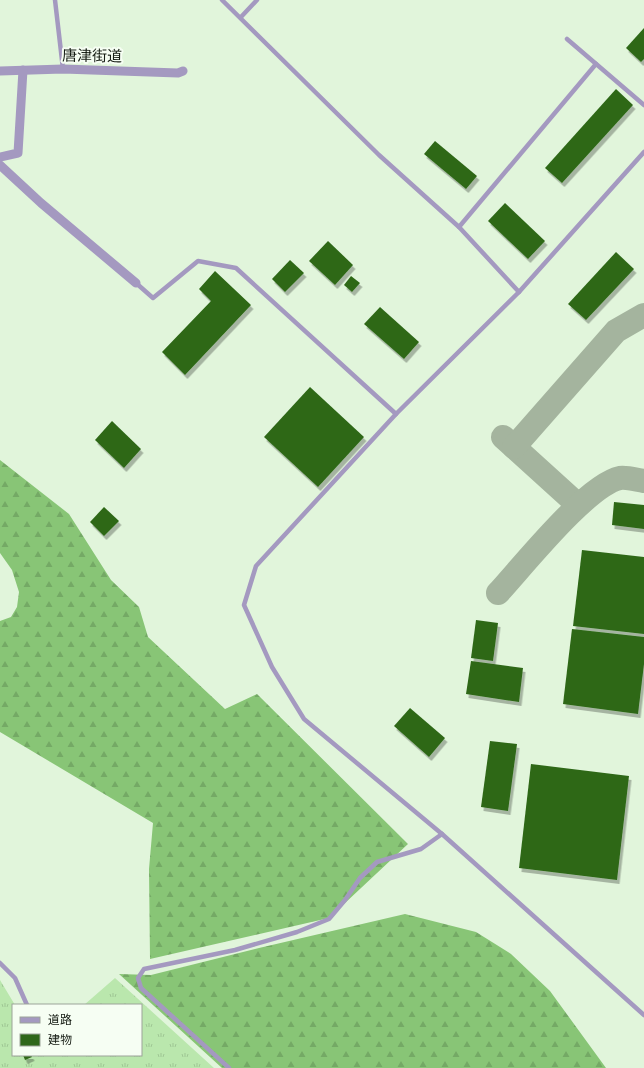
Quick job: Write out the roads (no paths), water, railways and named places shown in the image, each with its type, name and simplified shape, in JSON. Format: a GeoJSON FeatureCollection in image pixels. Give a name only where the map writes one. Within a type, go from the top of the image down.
{"type":"FeatureCollection","features":[{"type":"Feature","properties":{"kind":"street","name":"唐津街道"},"geometry":{"type":"LineString","coordinates":[[0,71],[63,69],[178,73],[183,71]]}},
{"type":"Feature","properties":{"kind":"street"},"geometry":{"type":"LineString","coordinates":[[0,157],[18,153],[23,70]]}},
{"type":"Feature","properties":{"kind":"street"},"geometry":{"type":"LineString","coordinates":[[0,165],[41,203],[136,283]]}},
{"type":"Feature","properties":{"kind":"lane"},"geometry":{"type":"LineString","coordinates":[[55,0],[63,69]]}},
{"type":"Feature","properties":{"kind":"lane"},"geometry":{"type":"LineString","coordinates":[[222,0],[241,17],[379,155],[459,227],[519,292]]}},
{"type":"Feature","properties":{"kind":"lane"},"geometry":{"type":"LineString","coordinates":[[241,17],[257,0]]}},
{"type":"Feature","properties":{"kind":"lane"},"geometry":{"type":"LineString","coordinates":[[566,38],[644,105]]}},
{"type":"Feature","properties":{"kind":"lane"},"geometry":{"type":"LineString","coordinates":[[459,227],[596,64]]}},
{"type":"Feature","properties":{"kind":"lane"},"geometry":{"type":"LineString","coordinates":[[644,152],[519,292],[396,414],[256,566],[244,605],[272,667],[304,719],[442,834],[644,1015]]}},
{"type":"Feature","properties":{"kind":"lane"},"geometry":{"type":"LineString","coordinates":[[136,283],[153,298],[198,261],[236,268],[396,414]]}},
{"type":"Feature","properties":{"kind":"lane"},"geometry":{"type":"LineString","coordinates":[[229,1068],[141,988],[138,978],[144,969],[235,950],[297,932],[329,918],[345,900],[360,878],[377,862],[420,849],[442,834]]}},
{"type":"Feature","properties":{"kind":"lane"},"geometry":{"type":"LineString","coordinates":[[0,962],[15,978],[27,1004]]}}]}
